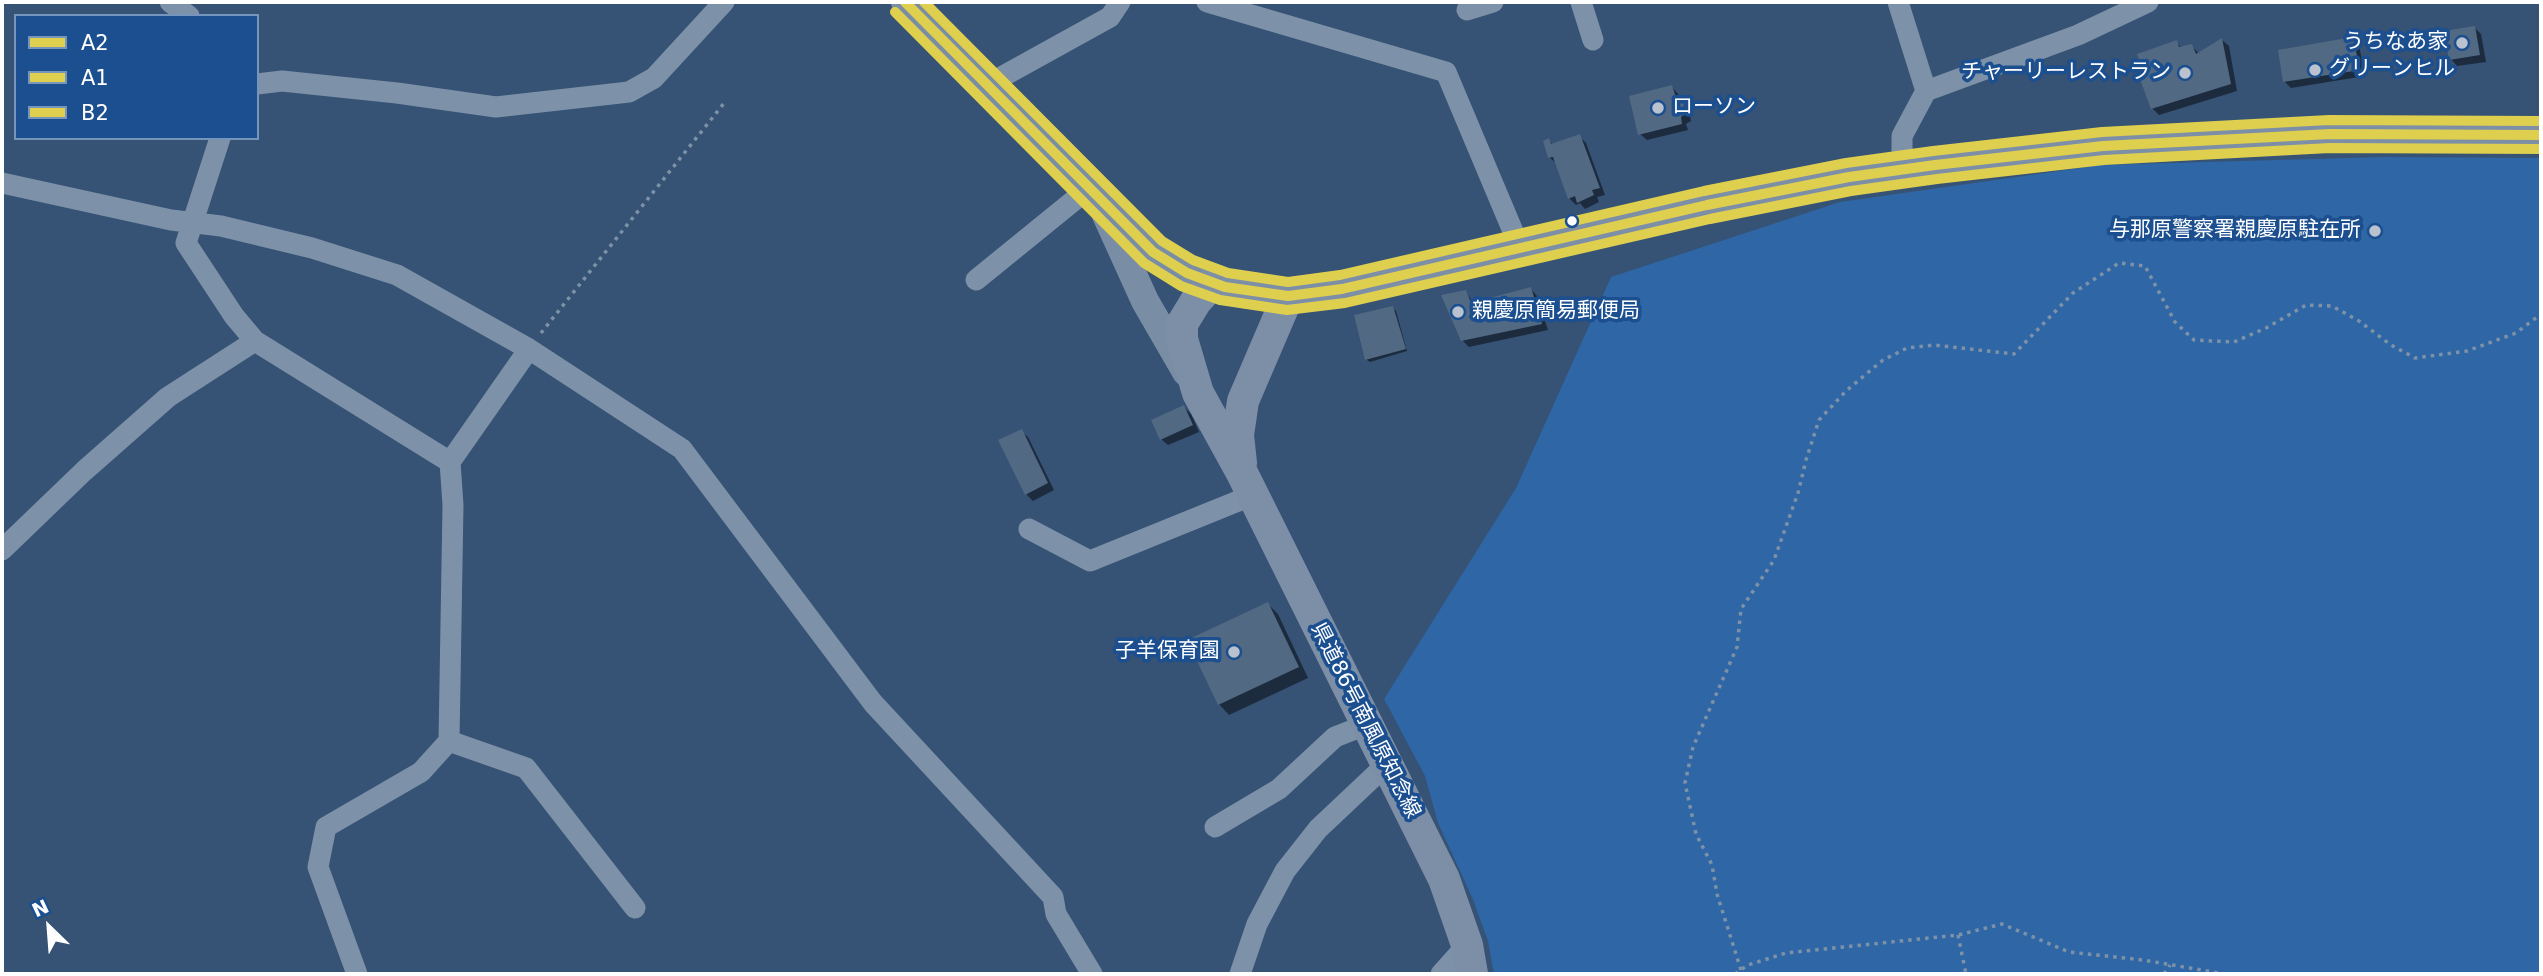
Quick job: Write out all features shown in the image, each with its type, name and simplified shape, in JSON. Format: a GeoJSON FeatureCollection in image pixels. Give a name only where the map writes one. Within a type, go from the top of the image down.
{"type":"FeatureCollection","features":[{"type":"Feature","properties":{"kind":"main road"},"geometry":{"type":"LineString","coordinates":[[905,2],[1153,252],[1173,266],[1212,283],[1242,292],[1288,296],[1342,289],[1707,205],[1849,177],[1902,170],[2102,146],[2330,134],[2541,135]]}},
{"type":"Feature","properties":{"kind":"main road"},"geometry":{"type":"LineString","coordinates":[[1096,197],[1149,309],[1198,393]]}},
{"type":"Feature","properties":{"kind":"main road","name":"県道86号南風原知念線"},"geometry":{"type":"LineString","coordinates":[[1212,283],[1186,314],[1181,332],[1198,393],[1248,484],[1444,879],[1469,959]]}},
{"type":"Feature","properties":{"kind":"main road","name":"県道86号南風原知念線"},"geometry":{"type":"LineString","coordinates":[[1248,484],[1238,435],[1243,401],[1288,296]]}},
{"type":"Feature","properties":{"kind":"street"},"geometry":{"type":"LineString","coordinates":[[170,2],[186,14]]}},
{"type":"Feature","properties":{"kind":"street"},"geometry":{"type":"LineString","coordinates":[[259,84],[295,82],[496,107],[629,92],[654,78],[724,2]]}},
{"type":"Feature","properties":{"kind":"street"},"geometry":{"type":"LineString","coordinates":[[987,85],[1110,17],[1120,2]]}},
{"type":"Feature","properties":{"kind":"street"},"geometry":{"type":"LineString","coordinates":[[1206,2],[1446,72],[1520,248]]}},
{"type":"Feature","properties":{"kind":"street"},"geometry":{"type":"LineString","coordinates":[[1467,10],[1493,2]]}},
{"type":"Feature","properties":{"kind":"street"},"geometry":{"type":"LineString","coordinates":[[1581,2],[1592,40]]}},
{"type":"Feature","properties":{"kind":"street"},"geometry":{"type":"LineString","coordinates":[[1898,2],[1926,91]]}},
{"type":"Feature","properties":{"kind":"street"},"geometry":{"type":"LineString","coordinates":[[1902,170],[1902,136],[1926,91],[2078,36],[2148,2]]}},
{"type":"Feature","properties":{"kind":"street"},"geometry":{"type":"LineString","coordinates":[[219,140],[186,243],[234,316],[255,341],[450,462]]}},
{"type":"Feature","properties":{"kind":"street"},"geometry":{"type":"LineString","coordinates":[[2,183],[312,248],[397,275],[529,349],[682,449],[873,703],[1053,897],[1056,914],[1092,974]]}},
{"type":"Feature","properties":{"kind":"street"},"geometry":{"type":"LineString","coordinates":[[976,280],[1096,197]]}},
{"type":"Feature","properties":{"kind":"street"},"geometry":{"type":"LineString","coordinates":[[2,550],[84,471],[168,397],[255,341]]}},
{"type":"Feature","properties":{"kind":"street"},"geometry":{"type":"LineString","coordinates":[[357,974],[318,867],[326,827],[421,772],[449,741],[453,505],[450,462],[529,349]]}},
{"type":"Feature","properties":{"kind":"street"},"geometry":{"type":"LineString","coordinates":[[1029,529],[1090,561],[1248,484]]}},
{"type":"Feature","properties":{"kind":"street"},"geometry":{"type":"LineString","coordinates":[[1215,827],[1279,789],[1335,737],[1368,724]]}},
{"type":"Feature","properties":{"kind":"street"},"geometry":{"type":"LineString","coordinates":[[449,741],[526,768],[635,908]]}},
{"type":"Feature","properties":{"kind":"street"},"geometry":{"type":"LineString","coordinates":[[1240,974],[1257,924],[1285,871],[1318,829],[1388,763]]}},
{"type":"Feature","properties":{"kind":"street"},"geometry":{"type":"LineString","coordinates":[[1441,974],[1469,959]]}},
{"type":"Feature","properties":{"kind":"path"},"geometry":{"type":"LineString","coordinates":[[529,349],[725,102]]}},
{"type":"Feature","properties":{"kind":"path"},"geometry":{"type":"LineString","coordinates":[[1741,970],[1717,894],[1712,865],[1696,834],[1685,783],[1693,747],[1737,647],[1741,610],[1774,560],[1798,493],[1819,420],[1846,391],[1874,368],[1907,348],[1934,345],[2014,354],[2073,293],[2119,263],[2145,266],[2175,322],[2194,341],[2234,342],[2266,328],[2306,305],[2332,306],[2359,321],[2390,345],[2415,358],[2467,351],[2516,333],[2541,314]]}},
{"type":"Feature","properties":{"kind":"path"},"geometry":{"type":"LineString","coordinates":[[1735,974],[1748,965],[1786,953],[1958,935],[2002,924],[2069,952],[2225,974]]}},
{"type":"Feature","properties":{"kind":"path"},"geometry":{"type":"LineString","coordinates":[[1958,935],[1966,974]]}},
{"type":"Feature","properties":{"kind":"path"},"geometry":{"type":"LineString","coordinates":[[2164,974],[2170,965]]}},
{"type":"Feature","properties":{"kind":"shaded area"},"geometry":{"type":"Polygon","coordinates":[[[2383,157],[2541,158],[2541,974],[1494,974],[1488,941],[1472,897],[1438,823],[1425,776],[1384,699],[1516,488],[1611,277],[1840,202],[2101,165],[2383,157]]]}},
{"type":"Feature","properties":{"kind":"building","name":"うちなあ家"},"geometry":{"type":"Polygon","coordinates":[[[2475,26],[2480,55],[2449,60],[2444,31],[2475,26]]]}},
{"type":"Feature","properties":{"kind":"building"},"geometry":{"type":"Polygon","coordinates":[[[2353,37],[2360,70],[2283,82],[2278,50],[2353,37]]]}},
{"type":"Feature","properties":{"kind":"building","name":"チャーリーレストラン"},"geometry":{"type":"Polygon","coordinates":[[[2222,38],[2231,84],[2151,109],[2138,74],[2144,72],[2137,54],[2177,40],[2179,47],[2192,44],[2196,54],[2222,38]]]}},
{"type":"Feature","properties":{"kind":"building","name":"ローソン"},"geometry":{"type":"Polygon","coordinates":[[[1672,85],[1677,101],[1683,101],[1685,114],[1681,117],[1682,124],[1638,135],[1629,96],[1672,85]]]}},
{"type":"Feature","properties":{"kind":"building"},"geometry":{"type":"Polygon","coordinates":[[[1580,134],[1600,188],[1592,190],[1594,195],[1577,203],[1575,196],[1568,199],[1553,157],[1548,158],[1543,141],[1549,138],[1551,144],[1580,134]]]}},
{"type":"Feature","properties":{"kind":"building"},"geometry":{"type":"Polygon","coordinates":[[[1531,287],[1542,324],[1461,341],[1441,295],[1466,290],[1471,303],[1531,287]]]}},
{"type":"Feature","properties":{"kind":"building"},"geometry":{"type":"Polygon","coordinates":[[[1393,306],[1406,349],[1365,360],[1354,315],[1393,306]]]}},
{"type":"Feature","properties":{"kind":"building"},"geometry":{"type":"Polygon","coordinates":[[[1184,405],[1193,425],[1160,440],[1151,420],[1184,405]]]}},
{"type":"Feature","properties":{"kind":"building"},"geometry":{"type":"Polygon","coordinates":[[[1022,429],[1048,483],[1025,495],[998,440],[1022,429]]]}},
{"type":"Feature","properties":{"kind":"building"},"geometry":{"type":"Polygon","coordinates":[[[1268,602],[1299,667],[1218,705],[1187,640],[1268,602]]]}},
{"type":"Feature","properties":{"kind":"transit line","name":"A2"},"geometry":{"type":"LineString","coordinates":[[905,2],[1153,252],[1187,273],[1225,287],[1288,296],[1342,289],[1707,205],[1849,177],[1935,165],[2103,146],[2330,134],[2541,135]]}},
{"type":"Feature","properties":{"kind":"transit line","name":"B2"},"geometry":{"type":"LineString","coordinates":[[924,2],[1162,241],[1193,260],[1228,273],[1288,282],[1340,275],[1704,191],[1846,163],[1933,151],[2102,132],[2329,120],[2541,121]]}},
{"type":"Feature","properties":{"kind":"transit line","name":"A1"},"geometry":{"type":"LineString","coordinates":[[895,12],[1144,263],[1181,286],[1220,300],[1287,310],[1345,303],[1710,219],[1851,191],[1937,179],[2104,160],[2330,148],[2541,149]]}},
{"type":"Feature","properties":{"kind":"place","name":"うちなあ家"},"geometry":{"type":"Point","coordinates":[2462,43]}},
{"type":"Feature","properties":{"kind":"place","name":"グリーンヒル"},"geometry":{"type":"Point","coordinates":[2315,70]}},
{"type":"Feature","properties":{"kind":"place","name":"チャーリーレストラン"},"geometry":{"type":"Point","coordinates":[2185,73]}},
{"type":"Feature","properties":{"kind":"place","name":"ローソン"},"geometry":{"type":"Point","coordinates":[1658,108]}},
{"type":"Feature","properties":{"kind":"place","name":"与那原警察署親慶原駐在所"},"geometry":{"type":"Point","coordinates":[2375,231]}},
{"type":"Feature","properties":{"kind":"place","name":"親慶原簡易郵便局"},"geometry":{"type":"Point","coordinates":[1458,312]}},
{"type":"Feature","properties":{"kind":"place","name":"子羊保育園"},"geometry":{"type":"Point","coordinates":[1234,652]}}]}
